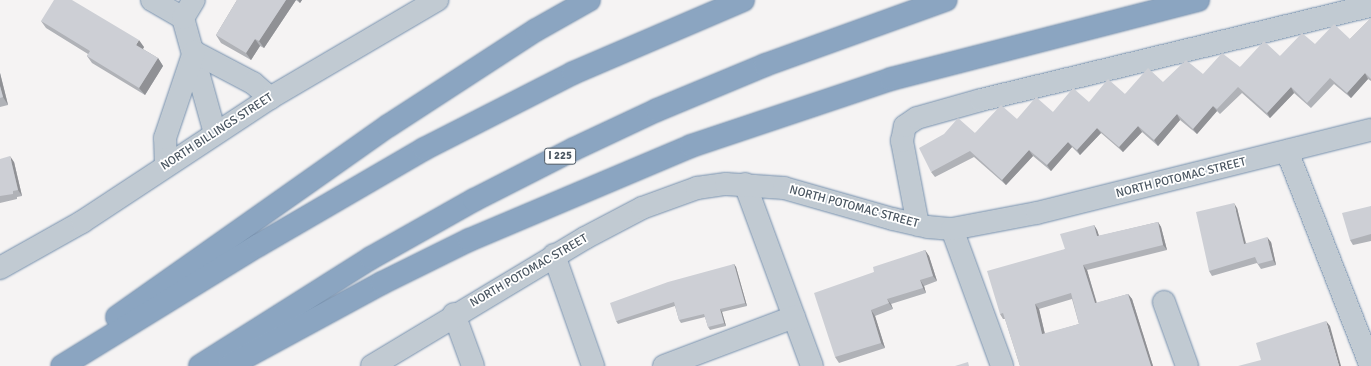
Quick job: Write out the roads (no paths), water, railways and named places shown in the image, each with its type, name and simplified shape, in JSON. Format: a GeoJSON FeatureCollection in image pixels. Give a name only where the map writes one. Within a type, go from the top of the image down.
{"type":"FeatureCollection","features":[{"type":"Feature","properties":{"kind":"highway"},"geometry":{"type":"LineString","coordinates":[[50,366],[205,253],[388,126],[530,34],[589,0]]}},
{"type":"Feature","properties":{"kind":"highway"},"geometry":{"type":"LineString","coordinates":[[62,366],[259,245],[424,149],[573,73],[742,0]]}},
{"type":"Feature","properties":{"kind":"highway","name":"I 225"},"geometry":{"type":"LineString","coordinates":[[200,366],[365,262],[474,200],[574,149],[664,107],[758,68],[946,0]]}},
{"type":"Feature","properties":{"kind":"highway"},"geometry":{"type":"LineString","coordinates":[[229,366],[382,283],[469,240],[685,149],[808,105],[891,79],[1198,0]]}},
{"type":"Feature","properties":{"kind":"street"},"geometry":{"type":"LineString","coordinates":[[152,0],[188,9],[194,52],[215,133]]}},
{"type":"Feature","properties":{"kind":"street","name":"NORTH BILLINGS STREET"},"geometry":{"type":"LineString","coordinates":[[0,268],[64,233],[270,98],[437,0]]}},
{"type":"Feature","properties":{"kind":"street"},"geometry":{"type":"LineString","coordinates":[[918,225],[903,147],[903,133],[910,122],[981,100],[1371,6]]}},
{"type":"Feature","properties":{"kind":"street"},"geometry":{"type":"LineString","coordinates":[[194,52],[253,83],[270,98]]}},
{"type":"Feature","properties":{"kind":"street"},"geometry":{"type":"LineString","coordinates":[[166,165],[165,138],[194,52]]}},
{"type":"Feature","properties":{"kind":"street","name":"NORTH POTOMAC STREET"},"geometry":{"type":"LineString","coordinates":[[372,366],[454,314],[554,255],[624,218],[674,195],[703,187],[745,184],[794,191],[918,225],[952,229],[1017,218],[1371,130]]}},
{"type":"Feature","properties":{"kind":"street"},"geometry":{"type":"LineString","coordinates":[[1287,151],[1371,366]]}},
{"type":"Feature","properties":{"kind":"street"},"geometry":{"type":"LineString","coordinates":[[745,184],[812,366]]}},
{"type":"Feature","properties":{"kind":"street"},"geometry":{"type":"LineString","coordinates":[[952,229],[1002,366]]}},
{"type":"Feature","properties":{"kind":"street"},"geometry":{"type":"LineString","coordinates":[[554,255],[593,366]]}},
{"type":"Feature","properties":{"kind":"street"},"geometry":{"type":"LineString","coordinates":[[1164,302],[1187,366]]}},
{"type":"Feature","properties":{"kind":"street"},"geometry":{"type":"LineString","coordinates":[[454,314],[473,366]]}},
{"type":"Feature","properties":{"kind":"street"},"geometry":{"type":"LineString","coordinates":[[664,366],[687,362],[794,317]]}}]}
